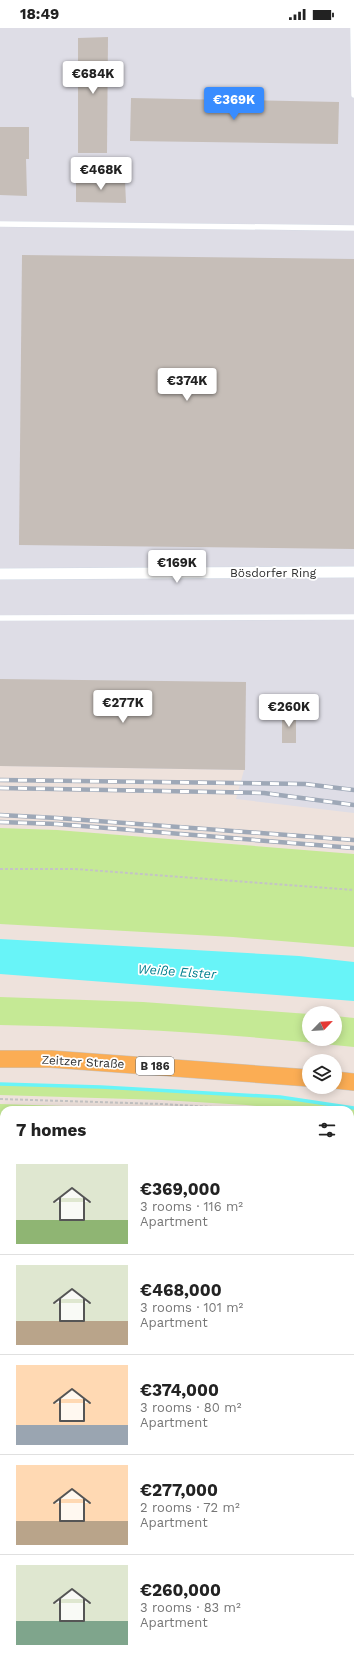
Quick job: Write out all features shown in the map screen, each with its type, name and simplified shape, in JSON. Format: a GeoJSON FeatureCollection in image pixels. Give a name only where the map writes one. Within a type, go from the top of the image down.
{"type":"FeatureCollection","features":[{"type":"Feature","properties":{"kind":"main road","name":"Zeitzer Straße"},"geometry":{"type":"LineString","coordinates":[[0,1059],[51,1059],[302,1077]]}},
{"type":"Feature","properties":{"kind":"main road"},"geometry":{"type":"LineString","coordinates":[[342,1081],[354,1082]]}},
{"type":"Feature","properties":{"kind":"street","name":"Bösdorfer Ring"},"geometry":{"type":"LineString","coordinates":[[0,574],[354,572]]}},
{"type":"Feature","properties":{"kind":"lane"},"geometry":{"type":"LineString","coordinates":[[353,28],[354,95]]}},
{"type":"Feature","properties":{"kind":"lane"},"geometry":{"type":"LineString","coordinates":[[0,224],[354,228]]}},
{"type":"Feature","properties":{"kind":"lane"},"geometry":{"type":"LineString","coordinates":[[0,618],[354,617]]}},
{"type":"Feature","properties":{"kind":"path"},"geometry":{"type":"LineString","coordinates":[[0,868],[75,869],[354,890]]}},
{"type":"Feature","properties":{"kind":"path"},"geometry":{"type":"LineString","coordinates":[[0,1099],[196,1106]]}},
{"type":"Feature","properties":{"kind":"shaded area"},"geometry":{"type":"Polygon","coordinates":[[[0,28],[354,28],[354,813],[236,799],[244,770],[0,766],[0,28]]]}},
{"type":"Feature","properties":{"kind":"green space"},"geometry":{"type":"Polygon","coordinates":[[[0,828],[57,830],[354,854],[354,947],[233,937],[0,924],[0,828]]]}},
{"type":"Feature","properties":{"kind":"green space"},"geometry":{"type":"Polygon","coordinates":[[[0,997],[143,1002],[302,1013],[302,1042],[266,1038],[88,1027],[0,1025],[0,997]]]}},
{"type":"Feature","properties":{"kind":"green space"},"geometry":{"type":"Polygon","coordinates":[[[342,1017],[354,1018],[354,1047],[342,1046],[342,1017]]]}},
{"type":"Feature","properties":{"kind":"green space"},"geometry":{"type":"Polygon","coordinates":[[[0,1084],[101,1087],[280,1097],[341,1106],[256,1106],[162,1100],[0,1095],[0,1084]]]}},
{"type":"Feature","properties":{"kind":"green space"},"geometry":{"type":"Polygon","coordinates":[[[0,1104],[65,1106],[0,1106],[0,1104]]]}},
{"type":"Feature","properties":{"kind":"water","name":"Weiße Elster"},"geometry":{"type":"Polygon","coordinates":[[[0,939],[299,956],[354,962],[354,1001],[0,974],[0,939]]]}},
{"type":"Feature","properties":{"kind":"building"},"geometry":{"type":"Polygon","coordinates":[[[108,37],[107,153],[78,153],[78,38],[108,37]]]}},
{"type":"Feature","properties":{"kind":"building"},"geometry":{"type":"Polygon","coordinates":[[[131,98],[339,102],[338,144],[130,141],[131,98]]]}},
{"type":"Feature","properties":{"kind":"building"},"geometry":{"type":"Polygon","coordinates":[[[0,127],[29,127],[29,159],[26,159],[27,196],[0,195],[0,127]]]}},
{"type":"Feature","properties":{"kind":"building"},"geometry":{"type":"Polygon","coordinates":[[[76,178],[125,180],[126,203],[76,202],[76,178]]]}},
{"type":"Feature","properties":{"kind":"building"},"geometry":{"type":"Polygon","coordinates":[[[22,255],[354,259],[354,549],[19,545],[22,255]]]}},
{"type":"Feature","properties":{"kind":"building"},"geometry":{"type":"Polygon","coordinates":[[[0,679],[246,682],[245,770],[0,766],[0,679]]]}},
{"type":"Feature","properties":{"kind":"building"},"geometry":{"type":"Polygon","coordinates":[[[282,714],[296,714],[296,743],[282,743],[282,714]]]}},
{"type":"Feature","properties":{"kind":"waterway"},"geometry":{"type":"LineString","coordinates":[[0,1084],[101,1087],[280,1097],[341,1106]]}},
{"type":"Feature","properties":{"kind":"railway"},"geometry":{"type":"LineString","coordinates":[[0,780],[305,784],[354,790]]}},
{"type":"Feature","properties":{"kind":"railway"},"geometry":{"type":"LineString","coordinates":[[0,788],[264,793],[354,805]]}},
{"type":"Feature","properties":{"kind":"railway"},"geometry":{"type":"LineString","coordinates":[[0,815],[354,840]]}},
{"type":"Feature","properties":{"kind":"railway"},"geometry":{"type":"LineString","coordinates":[[0,822],[57,824],[354,848]]}}]}
